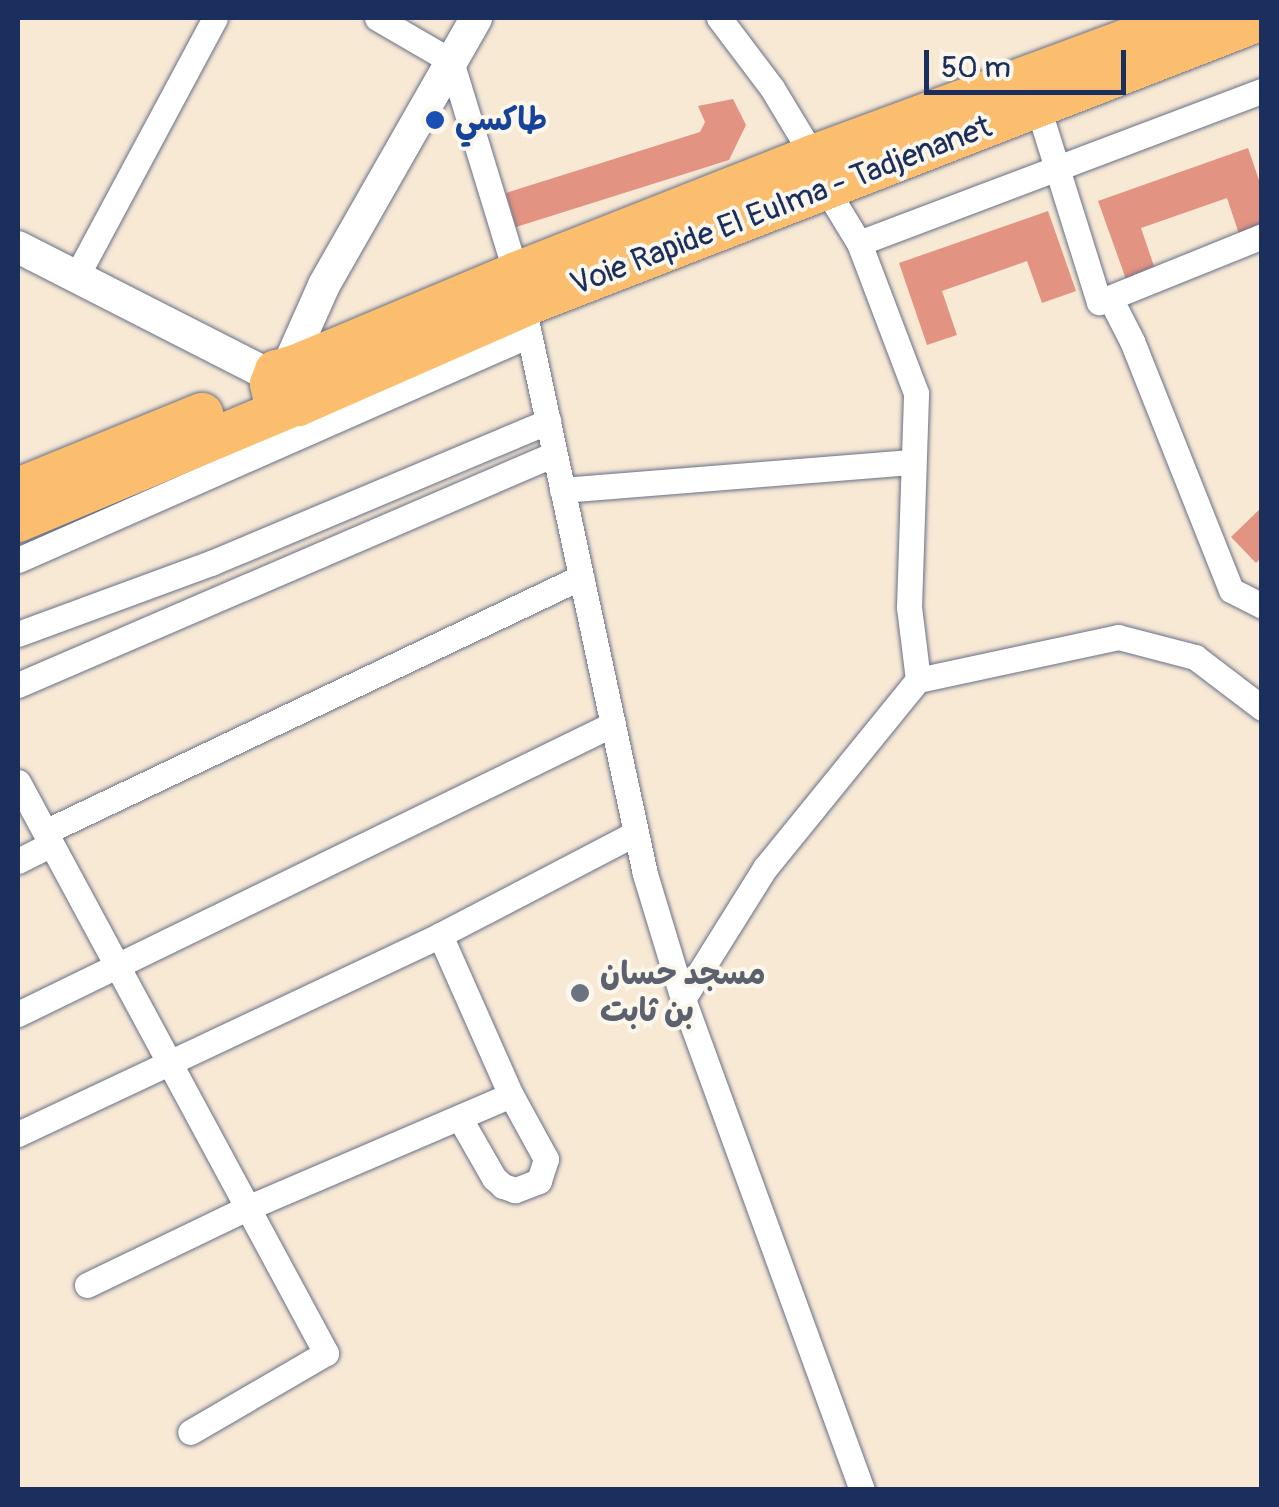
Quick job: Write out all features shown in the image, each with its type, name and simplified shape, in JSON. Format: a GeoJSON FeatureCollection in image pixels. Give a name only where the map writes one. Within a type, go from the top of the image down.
{"type":"FeatureCollection","features":[{"type":"Feature","properties":{"kind":"highway","name":"Voie Rapide El Eulma - Tadjenanet"},"geometry":{"type":"LineString","coordinates":[[1032,92],[1188,18]]}},
{"type":"Feature","properties":{"kind":"highway","name":"Voie Rapide El Eulma - Tadjenanet"},"geometry":{"type":"LineString","coordinates":[[18,489],[287,383],[522,305],[820,172],[1032,92],[1262,19]]}},
{"type":"Feature","properties":{"kind":"highway","name":"Voie Rapide El Eulma - Tadjenanet"},"geometry":{"type":"LineString","coordinates":[[18,522],[287,383]]}},
{"type":"Feature","properties":{"kind":"street"},"geometry":{"type":"LineString","coordinates":[[75,279],[215,18]]}},
{"type":"Feature","properties":{"kind":"street"},"geometry":{"type":"LineString","coordinates":[[377,18],[451,61],[522,305],[636,834],[683,999],[862,1490]]}},
{"type":"Feature","properties":{"kind":"street"},"geometry":{"type":"LineString","coordinates":[[18,246],[75,279],[287,383],[324,285],[476,18]]}},
{"type":"Feature","properties":{"kind":"street"},"geometry":{"type":"LineString","coordinates":[[719,18],[772,88],[859,244],[916,393],[909,607],[918,680]]}},
{"type":"Feature","properties":{"kind":"street"},"geometry":{"type":"LineString","coordinates":[[859,244],[1262,91]]}},
{"type":"Feature","properties":{"kind":"street"},"geometry":{"type":"LineString","coordinates":[[1032,92],[1099,302],[1262,236]]}},
{"type":"Feature","properties":{"kind":"street"},"geometry":{"type":"LineString","coordinates":[[1110,298],[1132,341],[1231,590],[1262,606]]}},
{"type":"Feature","properties":{"kind":"street"},"geometry":{"type":"LineString","coordinates":[[18,560],[522,305]]}},
{"type":"Feature","properties":{"kind":"street"},"geometry":{"type":"LineString","coordinates":[[18,634],[211,563],[548,421]]}},
{"type":"Feature","properties":{"kind":"street"},"geometry":{"type":"LineString","coordinates":[[18,685],[554,454]]}},
{"type":"Feature","properties":{"kind":"street"},"geometry":{"type":"LineString","coordinates":[[562,490],[911,462]]}},
{"type":"Feature","properties":{"kind":"street"},"geometry":{"type":"LineString","coordinates":[[18,861],[48,838],[581,577]]}},
{"type":"Feature","properties":{"kind":"street"},"geometry":{"type":"LineString","coordinates":[[683,999],[765,868],[918,680],[1118,637],[1195,657],[1262,708]]}},
{"type":"Feature","properties":{"kind":"street"},"geometry":{"type":"LineString","coordinates":[[18,1014],[613,724]]}},
{"type":"Feature","properties":{"kind":"street"},"geometry":{"type":"LineString","coordinates":[[18,782],[326,1353],[190,1432]]}},
{"type":"Feature","properties":{"kind":"street"},"geometry":{"type":"LineString","coordinates":[[18,1134],[440,935],[636,834]]}},
{"type":"Feature","properties":{"kind":"street"},"geometry":{"type":"LineString","coordinates":[[440,935],[511,1095],[546,1159],[539,1181],[515,1190],[494,1178],[459,1117]]}},
{"type":"Feature","properties":{"kind":"street"},"geometry":{"type":"LineString","coordinates":[[87,1286],[247,1208],[511,1095]]}},
{"type":"Feature","properties":{"kind":"building"},"geometry":{"type":"Polygon","coordinates":[[[733,99],[746,125],[729,160],[516,227],[506,193],[700,132],[705,122],[698,106],[733,99]]]}},
{"type":"Feature","properties":{"kind":"building"},"geometry":{"type":"Polygon","coordinates":[[[1248,148],[1262,189],[1262,233],[1241,240],[1227,198],[1141,228],[1156,272],[1127,282],[1098,201],[1248,148]]]}},
{"type":"Feature","properties":{"kind":"building"},"geometry":{"type":"Polygon","coordinates":[[[1048,211],[1076,291],[1042,303],[1027,261],[942,291],[957,335],[927,345],[899,263],[1048,211]]]}},
{"type":"Feature","properties":{"kind":"building"},"geometry":{"type":"Polygon","coordinates":[[[1262,507],[1262,557],[1256,563],[1231,537],[1262,507]]]}},
{"type":"Feature","properties":{"kind":"place","name":"طاكسي"},"geometry":{"type":"Point","coordinates":[435,120]}},
{"type":"Feature","properties":{"kind":"place","name":"مسجد حسان بن ثابت"},"geometry":{"type":"Point","coordinates":[580,993]}}]}
